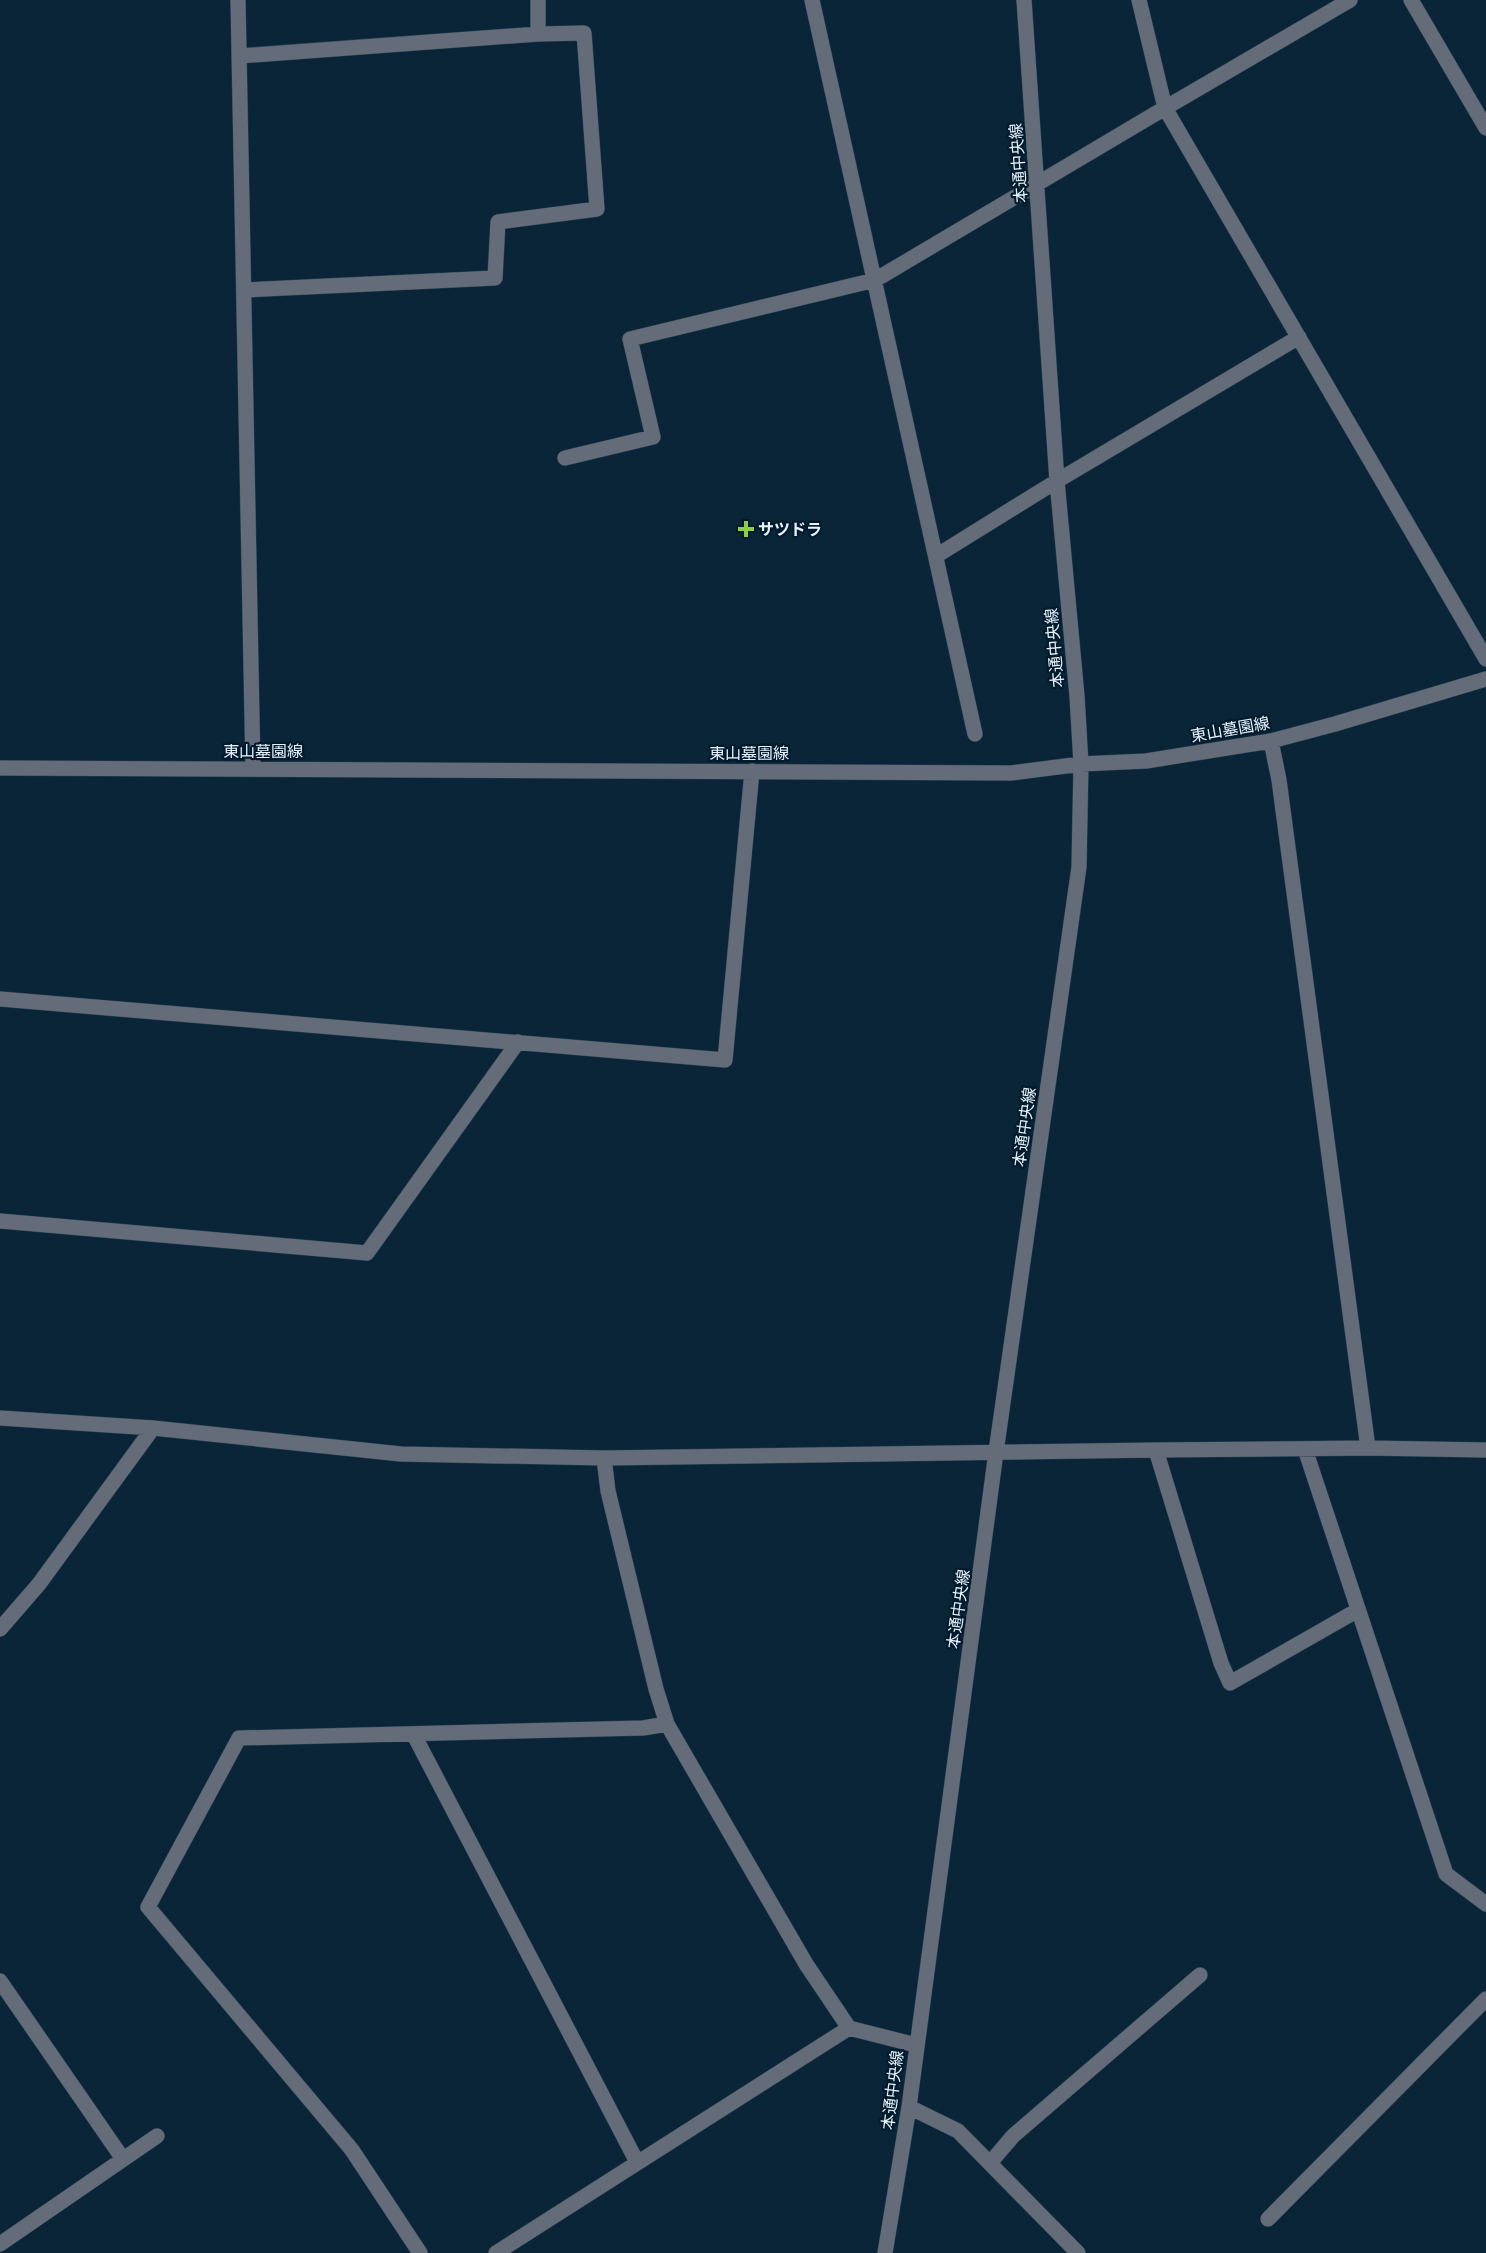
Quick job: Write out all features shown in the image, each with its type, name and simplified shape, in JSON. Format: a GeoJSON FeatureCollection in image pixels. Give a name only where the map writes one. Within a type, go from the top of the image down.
{"type":"FeatureCollection","features":[{"type":"Feature","properties":{"kind":"street"},"geometry":{"type":"LineString","coordinates":[[238,0],[253,769]]}},
{"type":"Feature","properties":{"kind":"street"},"geometry":{"type":"LineString","coordinates":[[538,0],[538,34]]}},
{"type":"Feature","properties":{"kind":"street"},"geometry":{"type":"LineString","coordinates":[[812,0],[975,734]]}},
{"type":"Feature","properties":{"kind":"street","name":"本通中央線"},"geometry":{"type":"LineString","coordinates":[[885,2253],[909,2107],[996,1452],[1079,867],[1081,764],[1077,696],[1057,481],[1024,0]]}},
{"type":"Feature","properties":{"kind":"street"},"geometry":{"type":"LineString","coordinates":[[1139,0],[1165,108],[1486,659]]}},
{"type":"Feature","properties":{"kind":"street"},"geometry":{"type":"LineString","coordinates":[[565,458],[653,436],[630,339],[875,280],[1350,0]]}},
{"type":"Feature","properties":{"kind":"street"},"geometry":{"type":"LineString","coordinates":[[1411,0],[1486,128]]}},
{"type":"Feature","properties":{"kind":"street"},"geometry":{"type":"LineString","coordinates":[[239,56],[538,34],[584,33],[597,209],[498,222],[495,278],[244,290]]}},
{"type":"Feature","properties":{"kind":"street"},"geometry":{"type":"LineString","coordinates":[[936,556],[1299,337]]}},
{"type":"Feature","properties":{"kind":"street","name":"東山墓園線"},"geometry":{"type":"LineString","coordinates":[[0,768],[1011,773],[1081,764],[1146,761],[1271,741],[1486,680]]}},
{"type":"Feature","properties":{"kind":"street"},"geometry":{"type":"LineString","coordinates":[[1271,741],[1279,780],[1368,1448]]}},
{"type":"Feature","properties":{"kind":"street"},"geometry":{"type":"LineString","coordinates":[[0,757],[0,768]]}},
{"type":"Feature","properties":{"kind":"street"},"geometry":{"type":"LineString","coordinates":[[0,999],[726,1060],[752,771]]}},
{"type":"Feature","properties":{"kind":"street"},"geometry":{"type":"LineString","coordinates":[[0,1221],[367,1253],[518,1042]]}},
{"type":"Feature","properties":{"kind":"street"},"geometry":{"type":"LineString","coordinates":[[0,1418],[153,1428],[401,1454],[604,1458],[1368,1448],[1486,1450]]}},
{"type":"Feature","properties":{"kind":"street"},"geometry":{"type":"LineString","coordinates":[[0,1629],[39,1584],[153,1428]]}},
{"type":"Feature","properties":{"kind":"street"},"geometry":{"type":"LineString","coordinates":[[1305,1449],[1446,1874],[1486,1904]]}},
{"type":"Feature","properties":{"kind":"street"},"geometry":{"type":"LineString","coordinates":[[1156,1450],[1221,1663],[1230,1683],[1358,1610]]}},
{"type":"Feature","properties":{"kind":"street"},"geometry":{"type":"LineString","coordinates":[[604,1458],[608,1491],[656,1689],[667,1724],[806,1965],[849,2028],[916,2045]]}},
{"type":"Feature","properties":{"kind":"street"},"geometry":{"type":"LineString","coordinates":[[420,2253],[352,2150],[148,1907],[239,1738],[643,1728],[667,1724]]}},
{"type":"Feature","properties":{"kind":"street"},"geometry":{"type":"LineString","coordinates":[[414,1735],[637,2162]]}},
{"type":"Feature","properties":{"kind":"street"},"geometry":{"type":"LineString","coordinates":[[990,2163],[1013,2136],[1200,1975]]}},
{"type":"Feature","properties":{"kind":"street"},"geometry":{"type":"LineString","coordinates":[[0,1981],[123,2159]]}},
{"type":"Feature","properties":{"kind":"street"},"geometry":{"type":"LineString","coordinates":[[1268,2219],[1486,1998]]}},
{"type":"Feature","properties":{"kind":"street"},"geometry":{"type":"LineString","coordinates":[[496,2253],[849,2028]]}},
{"type":"Feature","properties":{"kind":"street"},"geometry":{"type":"LineString","coordinates":[[909,2107],[958,2131],[1078,2253]]}},
{"type":"Feature","properties":{"kind":"street"},"geometry":{"type":"LineString","coordinates":[[0,2244],[157,2136]]}},
{"type":"Feature","properties":{"kind":"place","name":"サツドラ"},"geometry":{"type":"Point","coordinates":[746,529]}}]}
